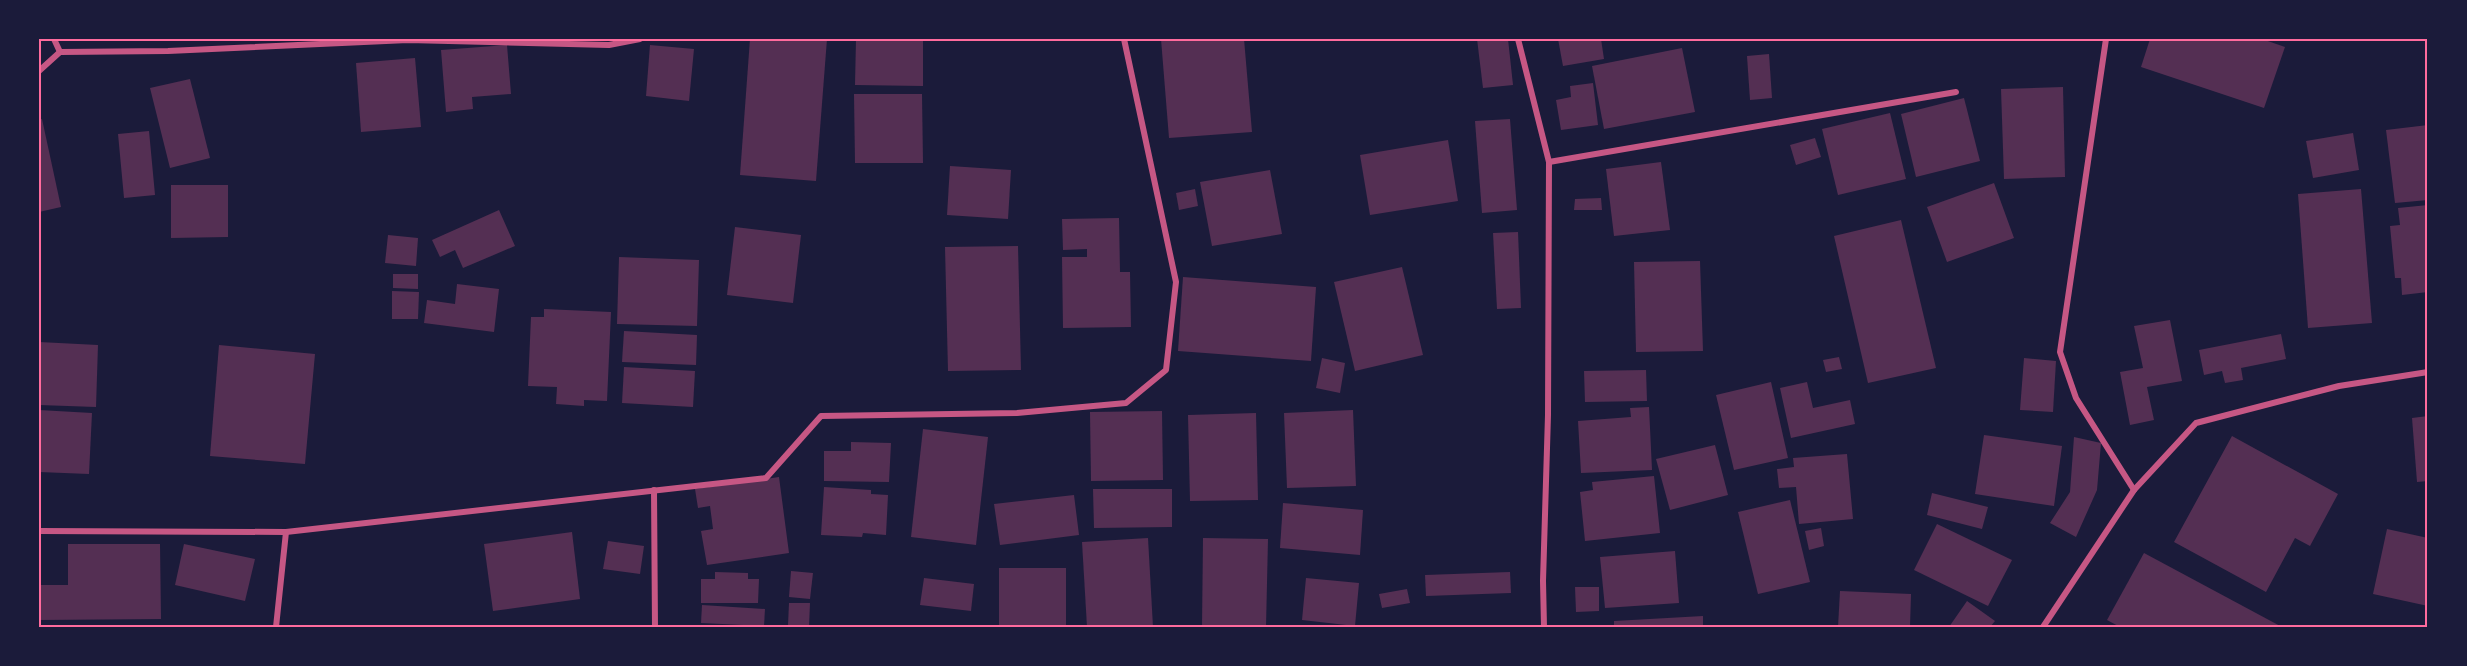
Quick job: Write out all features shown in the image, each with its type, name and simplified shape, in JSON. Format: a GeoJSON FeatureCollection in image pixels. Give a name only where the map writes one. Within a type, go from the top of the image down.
{"type":"FeatureCollection","features":[{"type":"Feature","properties":{"kind":"street"},"geometry":{"type":"LineString","coordinates":[[54,39],[60,52]]}},
{"type":"Feature","properties":{"kind":"street"},"geometry":{"type":"LineString","coordinates":[[39,71],[60,52],[168,51],[408,40],[609,45],[640,39]]}},
{"type":"Feature","properties":{"kind":"street"},"geometry":{"type":"LineString","coordinates":[[39,531],[286,532],[766,478],[821,416],[1017,413],[1126,403],[1166,370],[1176,282],[1124,39]]}},
{"type":"Feature","properties":{"kind":"street"},"geometry":{"type":"LineString","coordinates":[[1518,39],[1549,162],[1544,627]]}},
{"type":"Feature","properties":{"kind":"street"},"geometry":{"type":"LineString","coordinates":[[2106,39],[2060,352],[2076,398],[2134,490]]}},
{"type":"Feature","properties":{"kind":"street"},"geometry":{"type":"LineString","coordinates":[[1549,162],[1956,92]]}},
{"type":"Feature","properties":{"kind":"street"},"geometry":{"type":"LineString","coordinates":[[2043,627],[2134,490],[2196,423],[2339,386],[2428,372]]}},
{"type":"Feature","properties":{"kind":"street"},"geometry":{"type":"LineString","coordinates":[[654,490],[655,627]]}},
{"type":"Feature","properties":{"kind":"street"},"geometry":{"type":"LineString","coordinates":[[276,627],[286,532]]}},
{"type":"Feature","properties":{"kind":"building"},"geometry":{"type":"Polygon","coordinates":[[[750,39],[827,39],[816,181],[740,175],[750,39]]]}},
{"type":"Feature","properties":{"kind":"building"},"geometry":{"type":"Polygon","coordinates":[[[856,39],[923,39],[923,86],[855,85],[856,39]]]}},
{"type":"Feature","properties":{"kind":"building"},"geometry":{"type":"Polygon","coordinates":[[[1161,39],[1244,39],[1252,132],[1169,138],[1161,39]]]}},
{"type":"Feature","properties":{"kind":"building"},"geometry":{"type":"Polygon","coordinates":[[[1477,39],[1508,39],[1513,85],[1483,88],[1477,39]]]}},
{"type":"Feature","properties":{"kind":"building"},"geometry":{"type":"Polygon","coordinates":[[[1558,39],[1601,39],[1604,59],[1563,66],[1558,39]]]}},
{"type":"Feature","properties":{"kind":"building"},"geometry":{"type":"Polygon","coordinates":[[[2150,39],[2262,39],[2285,47],[2264,108],[2141,67],[2150,39]]]}},
{"type":"Feature","properties":{"kind":"building"},"geometry":{"type":"Polygon","coordinates":[[[507,45],[511,94],[472,97],[473,109],[446,112],[441,50],[507,45]]]}},
{"type":"Feature","properties":{"kind":"building"},"geometry":{"type":"Polygon","coordinates":[[[650,45],[694,49],[689,101],[646,96],[650,45]]]}},
{"type":"Feature","properties":{"kind":"building"},"geometry":{"type":"Polygon","coordinates":[[[1682,48],[1695,112],[1604,129],[1592,66],[1682,48]]]}},
{"type":"Feature","properties":{"kind":"building"},"geometry":{"type":"Polygon","coordinates":[[[1769,54],[1772,98],[1750,100],[1747,56],[1769,54]]]}},
{"type":"Feature","properties":{"kind":"building"},"geometry":{"type":"Polygon","coordinates":[[[415,58],[421,127],[361,132],[356,63],[415,58]]]}},
{"type":"Feature","properties":{"kind":"building"},"geometry":{"type":"Polygon","coordinates":[[[190,79],[210,158],[170,168],[150,88],[190,79]]]}},
{"type":"Feature","properties":{"kind":"building"},"geometry":{"type":"Polygon","coordinates":[[[1593,83],[1598,125],[1561,130],[1556,100],[1571,97],[1570,86],[1593,83]]]}},
{"type":"Feature","properties":{"kind":"building"},"geometry":{"type":"Polygon","coordinates":[[[2063,87],[2065,177],[2004,179],[2001,89],[2063,87]]]}},
{"type":"Feature","properties":{"kind":"building"},"geometry":{"type":"Polygon","coordinates":[[[854,94],[922,94],[923,163],[855,163],[854,94]]]}},
{"type":"Feature","properties":{"kind":"building"},"geometry":{"type":"Polygon","coordinates":[[[1964,98],[1980,161],[1916,177],[1901,114],[1964,98]]]}},
{"type":"Feature","properties":{"kind":"building"},"geometry":{"type":"Polygon","coordinates":[[[1890,113],[1906,179],[1838,195],[1822,129],[1890,113]]]}},
{"type":"Feature","properties":{"kind":"building"},"geometry":{"type":"Polygon","coordinates":[[[42,119],[61,207],[39,212],[39,120],[42,119]]]}},
{"type":"Feature","properties":{"kind":"building"},"geometry":{"type":"Polygon","coordinates":[[[1510,119],[1517,210],[1482,213],[1475,121],[1510,119]]]}},
{"type":"Feature","properties":{"kind":"building"},"geometry":{"type":"Polygon","coordinates":[[[2428,125],[2428,200],[2395,203],[2386,130],[2428,125]]]}},
{"type":"Feature","properties":{"kind":"building"},"geometry":{"type":"Polygon","coordinates":[[[149,131],[155,195],[124,198],[118,134],[149,131]]]}},
{"type":"Feature","properties":{"kind":"building"},"geometry":{"type":"Polygon","coordinates":[[[2353,133],[2359,170],[2313,178],[2306,141],[2353,133]]]}},
{"type":"Feature","properties":{"kind":"building"},"geometry":{"type":"Polygon","coordinates":[[[1815,138],[1821,157],[1796,165],[1790,145],[1815,138]]]}},
{"type":"Feature","properties":{"kind":"building"},"geometry":{"type":"Polygon","coordinates":[[[1448,140],[1458,201],[1370,215],[1360,155],[1448,140]]]}},
{"type":"Feature","properties":{"kind":"building"},"geometry":{"type":"Polygon","coordinates":[[[1661,162],[1670,230],[1614,236],[1606,169],[1661,162]]]}},
{"type":"Feature","properties":{"kind":"building"},"geometry":{"type":"Polygon","coordinates":[[[950,166],[1011,170],[1008,219],[947,215],[950,166]]]}},
{"type":"Feature","properties":{"kind":"building"},"geometry":{"type":"Polygon","coordinates":[[[1270,170],[1282,234],[1212,246],[1200,182],[1270,170]]]}},
{"type":"Feature","properties":{"kind":"building"},"geometry":{"type":"Polygon","coordinates":[[[1994,183],[2014,238],[1947,262],[1927,207],[1994,183]]]}},
{"type":"Feature","properties":{"kind":"building"},"geometry":{"type":"Polygon","coordinates":[[[171,185],[228,185],[228,237],[171,238],[171,185]]]}},
{"type":"Feature","properties":{"kind":"building"},"geometry":{"type":"Polygon","coordinates":[[[1195,189],[1198,206],[1179,210],[1176,193],[1195,189]]]}},
{"type":"Feature","properties":{"kind":"building"},"geometry":{"type":"Polygon","coordinates":[[[2361,189],[2372,323],[2308,328],[2298,194],[2361,189]]]}},
{"type":"Feature","properties":{"kind":"building"},"geometry":{"type":"Polygon","coordinates":[[[1601,198],[1602,210],[1574,210],[1575,199],[1601,198]]]}},
{"type":"Feature","properties":{"kind":"building"},"geometry":{"type":"Polygon","coordinates":[[[2428,205],[2428,292],[2402,295],[2401,278],[2395,278],[2390,226],[2400,225],[2398,208],[2428,205]]]}},
{"type":"Feature","properties":{"kind":"building"},"geometry":{"type":"Polygon","coordinates":[[[499,210],[515,246],[463,268],[455,250],[440,257],[432,240],[499,210]]]}},
{"type":"Feature","properties":{"kind":"building"},"geometry":{"type":"Polygon","coordinates":[[[1119,218],[1120,272],[1130,272],[1131,327],[1063,328],[1062,257],[1087,257],[1087,249],[1063,250],[1062,219],[1119,218]]]}},
{"type":"Feature","properties":{"kind":"building"},"geometry":{"type":"Polygon","coordinates":[[[1901,220],[1936,368],[1868,383],[1834,236],[1901,220]]]}},
{"type":"Feature","properties":{"kind":"building"},"geometry":{"type":"Polygon","coordinates":[[[735,227],[801,235],[793,303],[727,295],[735,227]]]}},
{"type":"Feature","properties":{"kind":"building"},"geometry":{"type":"Polygon","coordinates":[[[1518,232],[1521,308],[1497,309],[1493,233],[1518,232]]]}},
{"type":"Feature","properties":{"kind":"building"},"geometry":{"type":"Polygon","coordinates":[[[388,235],[418,238],[416,266],[385,263],[388,235]]]}},
{"type":"Feature","properties":{"kind":"building"},"geometry":{"type":"Polygon","coordinates":[[[1018,246],[1021,370],[948,371],[945,247],[1018,246]]]}},
{"type":"Feature","properties":{"kind":"building"},"geometry":{"type":"Polygon","coordinates":[[[619,257],[699,260],[697,326],[617,324],[619,257]]]}},
{"type":"Feature","properties":{"kind":"building"},"geometry":{"type":"Polygon","coordinates":[[[1700,261],[1703,351],[1636,352],[1634,262],[1700,261]]]}},
{"type":"Feature","properties":{"kind":"building"},"geometry":{"type":"Polygon","coordinates":[[[1402,267],[1423,355],[1355,371],[1334,282],[1402,267]]]}},
{"type":"Feature","properties":{"kind":"building"},"geometry":{"type":"Polygon","coordinates":[[[393,274],[418,274],[418,289],[393,288],[393,274]]]}},
{"type":"Feature","properties":{"kind":"building"},"geometry":{"type":"Polygon","coordinates":[[[1183,277],[1316,287],[1311,361],[1178,351],[1183,277]]]}},
{"type":"Feature","properties":{"kind":"building"},"geometry":{"type":"Polygon","coordinates":[[[457,284],[499,289],[494,332],[424,323],[427,300],[455,304],[457,284]]]}},
{"type":"Feature","properties":{"kind":"building"},"geometry":{"type":"Polygon","coordinates":[[[392,291],[419,292],[418,319],[392,319],[392,291]]]}},
{"type":"Feature","properties":{"kind":"building"},"geometry":{"type":"Polygon","coordinates":[[[544,309],[611,312],[607,401],[584,400],[584,406],[556,404],[557,387],[528,386],[531,317],[544,317],[544,309]]]}},
{"type":"Feature","properties":{"kind":"building"},"geometry":{"type":"Polygon","coordinates":[[[2170,320],[2182,381],[2147,387],[2154,420],[2130,425],[2120,372],[2143,368],[2134,326],[2170,320]]]}},
{"type":"Feature","properties":{"kind":"building"},"geometry":{"type":"Polygon","coordinates":[[[624,331],[697,335],[696,365],[622,362],[624,331]]]}},
{"type":"Feature","properties":{"kind":"building"},"geometry":{"type":"Polygon","coordinates":[[[2281,334],[2286,359],[2241,368],[2243,380],[2225,383],[2222,371],[2204,375],[2199,350],[2281,334]]]}},
{"type":"Feature","properties":{"kind":"building"},"geometry":{"type":"Polygon","coordinates":[[[39,342],[98,345],[96,407],[39,405],[39,342]]]}},
{"type":"Feature","properties":{"kind":"building"},"geometry":{"type":"Polygon","coordinates":[[[219,345],[315,354],[305,464],[210,456],[219,345]]]}},
{"type":"Feature","properties":{"kind":"building"},"geometry":{"type":"Polygon","coordinates":[[[1839,357],[1842,369],[1826,372],[1823,360],[1839,357]]]}},
{"type":"Feature","properties":{"kind":"building"},"geometry":{"type":"Polygon","coordinates":[[[1322,358],[1345,363],[1340,393],[1316,388],[1322,358]]]}},
{"type":"Feature","properties":{"kind":"building"},"geometry":{"type":"Polygon","coordinates":[[[2024,358],[2056,361],[2053,412],[2020,410],[2024,358]]]}},
{"type":"Feature","properties":{"kind":"building"},"geometry":{"type":"Polygon","coordinates":[[[624,367],[695,371],[693,407],[622,403],[624,367]]]}},
{"type":"Feature","properties":{"kind":"building"},"geometry":{"type":"Polygon","coordinates":[[[1646,370],[1647,401],[1585,402],[1584,371],[1646,370]]]}},
{"type":"Feature","properties":{"kind":"building"},"geometry":{"type":"Polygon","coordinates":[[[1771,382],[1788,458],[1734,470],[1716,395],[1771,382]]]}},
{"type":"Feature","properties":{"kind":"building"},"geometry":{"type":"Polygon","coordinates":[[[1807,382],[1813,408],[1850,400],[1855,424],[1791,438],[1780,388],[1807,382]]]}},
{"type":"Feature","properties":{"kind":"building"},"geometry":{"type":"Polygon","coordinates":[[[1649,407],[1652,470],[1581,473],[1578,421],[1631,417],[1630,408],[1649,407]]]}},
{"type":"Feature","properties":{"kind":"building"},"geometry":{"type":"Polygon","coordinates":[[[39,410],[92,413],[89,474],[39,472],[39,410]]]}},
{"type":"Feature","properties":{"kind":"building"},"geometry":{"type":"Polygon","coordinates":[[[1353,410],[1356,486],[1287,488],[1284,413],[1353,410]]]}},
{"type":"Feature","properties":{"kind":"building"},"geometry":{"type":"Polygon","coordinates":[[[1162,411],[1163,480],[1091,481],[1090,412],[1162,411]]]}},
{"type":"Feature","properties":{"kind":"building"},"geometry":{"type":"Polygon","coordinates":[[[1256,413],[1258,500],[1190,501],[1188,415],[1256,413]]]}},
{"type":"Feature","properties":{"kind":"building"},"geometry":{"type":"Polygon","coordinates":[[[2428,416],[2428,481],[2417,482],[2412,418],[2428,416]]]}},
{"type":"Feature","properties":{"kind":"building"},"geometry":{"type":"Polygon","coordinates":[[[923,429],[988,437],[976,545],[911,537],[923,429]]]}},
{"type":"Feature","properties":{"kind":"building"},"geometry":{"type":"Polygon","coordinates":[[[1984,435],[2062,446],[2054,506],[1975,494],[1984,435]]]}},
{"type":"Feature","properties":{"kind":"building"},"geometry":{"type":"Polygon","coordinates":[[[2232,436],[2338,494],[2310,546],[2295,538],[2266,592],[2174,542],[2232,436]]]}},
{"type":"Feature","properties":{"kind":"building"},"geometry":{"type":"Polygon","coordinates":[[[2074,437],[2101,443],[2097,490],[2076,537],[2050,523],[2070,492],[2074,437]]]}},
{"type":"Feature","properties":{"kind":"building"},"geometry":{"type":"Polygon","coordinates":[[[851,442],[891,443],[889,482],[824,481],[824,451],[851,451],[851,442]]]}},
{"type":"Feature","properties":{"kind":"building"},"geometry":{"type":"Polygon","coordinates":[[[1715,445],[1728,495],[1670,510],[1656,459],[1715,445]]]}},
{"type":"Feature","properties":{"kind":"building"},"geometry":{"type":"Polygon","coordinates":[[[1847,454],[1853,519],[1799,524],[1796,487],[1779,488],[1777,469],[1794,467],[1793,458],[1847,454]]]}},
{"type":"Feature","properties":{"kind":"building"},"geometry":{"type":"Polygon","coordinates":[[[1654,476],[1660,533],[1585,541],[1580,492],[1593,490],[1592,482],[1654,476]]]}},
{"type":"Feature","properties":{"kind":"building"},"geometry":{"type":"Polygon","coordinates":[[[779,477],[789,553],[707,565],[701,531],[713,529],[710,506],[698,508],[695,489],[779,477]]]}},
{"type":"Feature","properties":{"kind":"building"},"geometry":{"type":"Polygon","coordinates":[[[824,487],[871,490],[871,494],[888,495],[886,535],[863,533],[862,537],[821,535],[824,487]]]}},
{"type":"Feature","properties":{"kind":"building"},"geometry":{"type":"Polygon","coordinates":[[[1093,489],[1172,489],[1172,527],[1094,528],[1093,489]]]}},
{"type":"Feature","properties":{"kind":"building"},"geometry":{"type":"Polygon","coordinates":[[[1932,493],[1988,507],[1982,529],[1927,515],[1932,493]]]}},
{"type":"Feature","properties":{"kind":"building"},"geometry":{"type":"Polygon","coordinates":[[[1074,495],[1079,535],[1000,545],[994,504],[1074,495]]]}},
{"type":"Feature","properties":{"kind":"building"},"geometry":{"type":"Polygon","coordinates":[[[1790,500],[1810,582],[1758,594],[1738,512],[1790,500]]]}},
{"type":"Feature","properties":{"kind":"building"},"geometry":{"type":"Polygon","coordinates":[[[1283,503],[1363,510],[1360,555],[1280,548],[1283,503]]]}},
{"type":"Feature","properties":{"kind":"building"},"geometry":{"type":"Polygon","coordinates":[[[1937,524],[2012,560],[1988,606],[1914,570],[1937,524]]]}},
{"type":"Feature","properties":{"kind":"building"},"geometry":{"type":"Polygon","coordinates":[[[1821,528],[1824,546],[1809,550],[1805,531],[1821,528]]]}},
{"type":"Feature","properties":{"kind":"building"},"geometry":{"type":"Polygon","coordinates":[[[2387,529],[2428,538],[2428,606],[2373,594],[2387,529]]]}},
{"type":"Feature","properties":{"kind":"building"},"geometry":{"type":"Polygon","coordinates":[[[572,532],[580,599],[493,611],[484,544],[572,532]]]}},
{"type":"Feature","properties":{"kind":"building"},"geometry":{"type":"Polygon","coordinates":[[[1148,538],[1153,627],[1087,627],[1082,542],[1148,538]]]}},
{"type":"Feature","properties":{"kind":"building"},"geometry":{"type":"Polygon","coordinates":[[[1203,538],[1268,539],[1266,627],[1202,627],[1203,538]]]}},
{"type":"Feature","properties":{"kind":"building"},"geometry":{"type":"Polygon","coordinates":[[[608,541],[644,546],[640,574],[603,569],[608,541]]]}},
{"type":"Feature","properties":{"kind":"building"},"geometry":{"type":"Polygon","coordinates":[[[68,544],[160,544],[161,619],[39,620],[39,585],[68,585],[68,544]]]}},
{"type":"Feature","properties":{"kind":"building"},"geometry":{"type":"Polygon","coordinates":[[[184,544],[255,559],[245,601],[175,585],[184,544]]]}},
{"type":"Feature","properties":{"kind":"building"},"geometry":{"type":"Polygon","coordinates":[[[1675,551],[1679,603],[1605,608],[1600,557],[1675,551]]]}},
{"type":"Feature","properties":{"kind":"building"},"geometry":{"type":"Polygon","coordinates":[[[2144,553],[2282,627],[2120,627],[2107,620],[2144,553]]]}},
{"type":"Feature","properties":{"kind":"building"},"geometry":{"type":"Polygon","coordinates":[[[999,568],[1066,568],[1066,627],[999,627],[999,568]]]}},
{"type":"Feature","properties":{"kind":"building"},"geometry":{"type":"Polygon","coordinates":[[[791,571],[813,573],[810,599],[789,597],[791,571]]]}},
{"type":"Feature","properties":{"kind":"building"},"geometry":{"type":"Polygon","coordinates":[[[715,572],[748,573],[748,579],[759,579],[758,603],[701,603],[701,579],[715,579],[715,572]]]}},
{"type":"Feature","properties":{"kind":"building"},"geometry":{"type":"Polygon","coordinates":[[[1510,572],[1511,593],[1426,596],[1425,575],[1510,572]]]}},
{"type":"Feature","properties":{"kind":"building"},"geometry":{"type":"Polygon","coordinates":[[[924,578],[974,584],[971,611],[920,605],[924,578]]]}},
{"type":"Feature","properties":{"kind":"building"},"geometry":{"type":"Polygon","coordinates":[[[1306,578],[1359,583],[1355,626],[1302,620],[1306,578]]]}},
{"type":"Feature","properties":{"kind":"building"},"geometry":{"type":"Polygon","coordinates":[[[1575,587],[1599,587],[1599,611],[1576,612],[1575,587]]]}},
{"type":"Feature","properties":{"kind":"building"},"geometry":{"type":"Polygon","coordinates":[[[1407,589],[1410,603],[1382,608],[1379,594],[1407,589]]]}},
{"type":"Feature","properties":{"kind":"building"},"geometry":{"type":"Polygon","coordinates":[[[1840,591],[1911,594],[1910,627],[1838,627],[1840,591]]]}},
{"type":"Feature","properties":{"kind":"building"},"geometry":{"type":"Polygon","coordinates":[[[1967,601],[1995,621],[1990,627],[1949,627],[1967,601]]]}},
{"type":"Feature","properties":{"kind":"building"},"geometry":{"type":"Polygon","coordinates":[[[789,603],[810,603],[809,627],[788,625],[789,603]]]}},
{"type":"Feature","properties":{"kind":"building"},"geometry":{"type":"Polygon","coordinates":[[[702,605],[765,609],[764,626],[701,623],[702,605]]]}},
{"type":"Feature","properties":{"kind":"building"},"geometry":{"type":"Polygon","coordinates":[[[1703,616],[1703,627],[1614,627],[1614,621],[1703,616]]]}}]}
